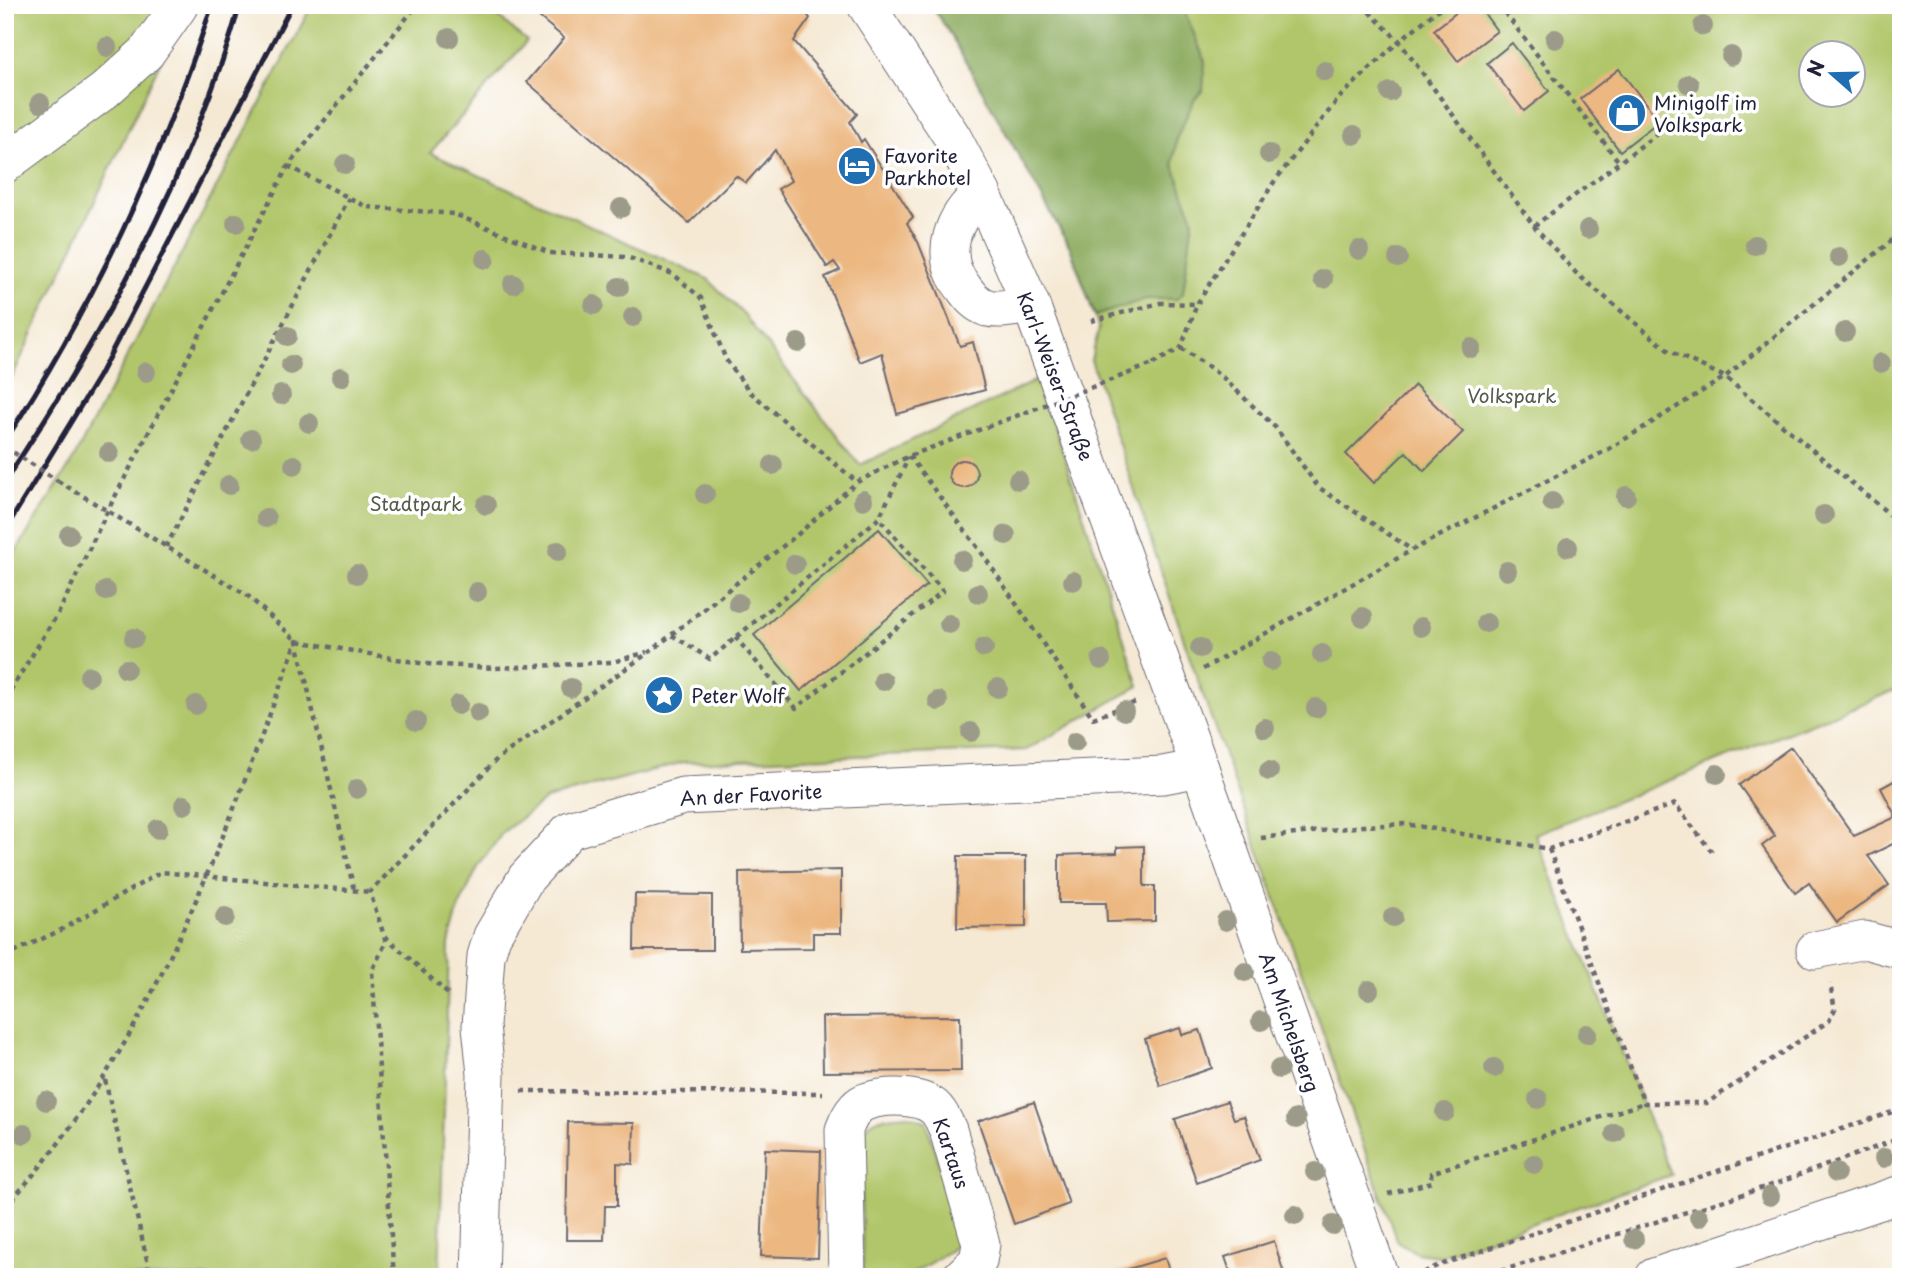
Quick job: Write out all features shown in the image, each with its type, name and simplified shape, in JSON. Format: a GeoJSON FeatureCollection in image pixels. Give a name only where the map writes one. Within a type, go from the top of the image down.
{"type":"FeatureCollection","features":[{"type":"Feature","properties":{"kind":"street","name":"Karl-Weiser-Straße"},"geometry":{"type":"LineString","coordinates":[[866,5],[920,83],[982,193],[1031,305],[1200,768]]}},
{"type":"Feature","properties":{"kind":"street"},"geometry":{"type":"LineString","coordinates":[[5,164],[104,91],[146,53],[178,6]]}},
{"type":"Feature","properties":{"kind":"street"},"geometry":{"type":"LineString","coordinates":[[982,193],[965,206],[952,233],[950,260],[956,279],[980,305],[1002,309],[1031,305]]}},
{"type":"Feature","properties":{"kind":"street","name":"An der Favorite"},"geometry":{"type":"LineString","coordinates":[[480,1277],[486,1074],[481,1026],[486,956],[492,936],[526,878],[546,853],[570,830],[597,819],[683,796],[1163,775],[1200,768]]}},
{"type":"Feature","properties":{"kind":"street","name":"Am Michelsberg"},"geometry":{"type":"LineString","coordinates":[[1200,768],[1380,1277]]}},
{"type":"Feature","properties":{"kind":"street"},"geometry":{"type":"LineString","coordinates":[[1815,950],[1865,940],[1901,950]]}},
{"type":"Feature","properties":{"kind":"street","name":"Kartaus"},"geometry":{"type":"LineString","coordinates":[[858,1107],[867,1101],[906,1098],[931,1105],[941,1114],[981,1244],[978,1261],[961,1277]]}},
{"type":"Feature","properties":{"kind":"street"},"geometry":{"type":"LineString","coordinates":[[847,1277],[844,1130],[848,1118],[858,1107]]}},
{"type":"Feature","properties":{"kind":"street"},"geometry":{"type":"LineString","coordinates":[[1654,1277],[1729,1265],[1901,1194]]}},
{"type":"Feature","properties":{"kind":"path"},"geometry":{"type":"LineString","coordinates":[[5,699],[59,612],[107,512],[288,166],[417,5]]}},
{"type":"Feature","properties":{"kind":"path"},"geometry":{"type":"LineString","coordinates":[[1362,5],[1399,41],[1534,226],[1576,273],[1632,323],[1669,351],[1725,377],[1901,524]]}},
{"type":"Feature","properties":{"kind":"path"},"geometry":{"type":"LineString","coordinates":[[370,892],[497,759],[651,651],[797,535],[857,482],[909,456],[1153,364],[1181,348],[1197,304],[1290,161],[1339,98],[1399,41],[1444,5]]}},
{"type":"Feature","properties":{"kind":"path"},"geometry":{"type":"LineString","coordinates":[[1499,5],[1619,162]]}},
{"type":"Feature","properties":{"kind":"path"},"geometry":{"type":"LineString","coordinates":[[1534,226],[1661,131]]}},
{"type":"Feature","properties":{"kind":"path"},"geometry":{"type":"LineString","coordinates":[[288,166],[367,207],[454,214],[550,253],[627,257],[673,274],[701,298],[726,360],[750,392],[857,482]]}},
{"type":"Feature","properties":{"kind":"path"},"geometry":{"type":"LineString","coordinates":[[166,547],[349,198]]}},
{"type":"Feature","properties":{"kind":"path"},"geometry":{"type":"LineString","coordinates":[[1191,676],[1412,550],[1609,449],[1725,377],[1901,233]]}},
{"type":"Feature","properties":{"kind":"path"},"geometry":{"type":"LineString","coordinates":[[1091,321],[1160,303],[1197,304]]}},
{"type":"Feature","properties":{"kind":"path"},"geometry":{"type":"LineString","coordinates":[[1181,348],[1219,374],[1276,428],[1318,487],[1412,550]]}},
{"type":"Feature","properties":{"kind":"path"},"geometry":{"type":"LineString","coordinates":[[5,447],[247,596],[297,641],[425,664],[496,668],[612,662],[651,651]]}},
{"type":"Feature","properties":{"kind":"path"},"geometry":{"type":"LineString","coordinates":[[671,635],[710,659],[879,518],[909,456]]}},
{"type":"Feature","properties":{"kind":"path"},"geometry":{"type":"LineString","coordinates":[[909,456],[984,556],[1093,718],[1147,698]]}},
{"type":"Feature","properties":{"kind":"path"},"geometry":{"type":"LineString","coordinates":[[735,637],[796,708],[943,591],[879,518]]}},
{"type":"Feature","properties":{"kind":"path"},"geometry":{"type":"LineString","coordinates":[[5,1207],[40,1169],[105,1080],[209,875],[297,641]]}},
{"type":"Feature","properties":{"kind":"path"},"geometry":{"type":"LineString","coordinates":[[297,641],[354,890]]}},
{"type":"Feature","properties":{"kind":"path"},"geometry":{"type":"LineString","coordinates":[[1250,840],[1322,830],[1406,824],[1549,849],[1675,804],[1712,852]]}},
{"type":"Feature","properties":{"kind":"path"},"geometry":{"type":"LineString","coordinates":[[1549,849],[1644,1103]]}},
{"type":"Feature","properties":{"kind":"path"},"geometry":{"type":"LineString","coordinates":[[5,956],[60,931],[161,872],[370,892]]}},
{"type":"Feature","properties":{"kind":"path"},"geometry":{"type":"LineString","coordinates":[[370,892],[386,942],[372,971],[394,1277]]}},
{"type":"Feature","properties":{"kind":"path"},"geometry":{"type":"LineString","coordinates":[[385,935],[481,1026]]}},
{"type":"Feature","properties":{"kind":"path"},"geometry":{"type":"LineString","coordinates":[[1377,1197],[1432,1182],[1431,1173],[1644,1103],[1707,1103],[1829,1021],[1835,1009],[1834,993],[1815,950]]}},
{"type":"Feature","properties":{"kind":"path"},"geometry":{"type":"LineString","coordinates":[[486,1074],[525,1093],[826,1093],[858,1107]]}},
{"type":"Feature","properties":{"kind":"path"},"geometry":{"type":"LineString","coordinates":[[105,1080],[151,1277]]}},
{"type":"Feature","properties":{"kind":"path"},"geometry":{"type":"LineString","coordinates":[[1415,1277],[1450,1261],[1901,1109]]}},
{"type":"Feature","properties":{"kind":"path"},"geometry":{"type":"LineString","coordinates":[[1482,1277],[1776,1184],[1901,1138]]}},
{"type":"Feature","properties":{"kind":"green space"},"geometry":{"type":"Polygon","coordinates":[[[5,5],[151,5],[172,37],[5,392],[5,5]]]}},
{"type":"Feature","properties":{"kind":"green space","name":"Stadtpark"},"geometry":{"type":"Polygon","coordinates":[[[312,5],[484,5],[527,41],[430,153],[708,279],[744,315],[860,465],[1039,379],[1139,686],[1026,750],[684,762],[546,799],[503,832],[478,867],[459,907],[449,944],[439,1277],[5,1277],[5,569],[73,460],[312,5]]]}},
{"type":"Feature","properties":{"kind":"green space","name":"Volkspark"},"geometry":{"type":"Polygon","coordinates":[[[931,5],[1901,5],[1901,688],[1535,834],[1671,1175],[1439,1256],[1417,1253],[1397,1241],[1191,661],[1091,360],[1099,329],[1070,247],[951,35],[931,5]]]}},
{"type":"Feature","properties":{"kind":"green space"},"geometry":{"type":"Polygon","coordinates":[[[931,5],[1182,5],[1205,61],[1203,90],[1194,100],[1177,137],[1173,163],[1193,219],[1183,293],[1177,299],[1146,299],[1095,316],[1070,247],[951,35],[931,5]]]}},
{"type":"Feature","properties":{"kind":"green space"},"geometry":{"type":"Polygon","coordinates":[[[907,1115],[926,1121],[961,1239],[951,1250],[907,1277],[863,1277],[860,1139],[863,1131],[878,1119],[907,1115]]]}},
{"type":"Feature","properties":{"kind":"building"},"geometry":{"type":"Polygon","coordinates":[[[525,5],[798,5],[810,18],[794,41],[857,114],[850,122],[861,142],[864,139],[913,217],[907,223],[918,242],[960,346],[973,342],[985,390],[897,414],[882,353],[860,362],[825,277],[840,270],[834,262],[827,267],[778,189],[791,181],[775,150],[746,183],[736,176],[689,223],[527,82],[564,38],[525,5]]]}},
{"type":"Feature","properties":{"kind":"building"},"geometry":{"type":"Polygon","coordinates":[[[1466,5],[1478,5],[1497,31],[1458,61],[1434,30],[1466,5]]]}},
{"type":"Feature","properties":{"kind":"building"},"geometry":{"type":"Polygon","coordinates":[[[1512,43],[1549,91],[1524,111],[1487,63],[1512,43]]]}},
{"type":"Feature","properties":{"kind":"building"},"geometry":{"type":"Polygon","coordinates":[[[1619,69],[1659,121],[1620,151],[1580,99],[1619,69]]]}},
{"type":"Feature","properties":{"kind":"building"},"geometry":{"type":"Polygon","coordinates":[[[1415,385],[1463,432],[1424,471],[1406,452],[1374,483],[1346,454],[1415,385]]]}},
{"type":"Feature","properties":{"kind":"building"},"geometry":{"type":"Polygon","coordinates":[[[963,460],[973,464],[977,474],[973,484],[963,488],[953,484],[949,474],[953,464],[963,460]]]}},
{"type":"Feature","properties":{"kind":"building"},"geometry":{"type":"Polygon","coordinates":[[[879,529],[927,585],[801,691],[754,635],[879,529]]]}},
{"type":"Feature","properties":{"kind":"building"},"geometry":{"type":"Polygon","coordinates":[[[1791,747],[1854,836],[1896,817],[1881,788],[1901,777],[1901,840],[1868,856],[1889,885],[1837,922],[1809,883],[1795,893],[1762,846],[1775,836],[1739,785],[1791,747]]]}},
{"type":"Feature","properties":{"kind":"building"},"geometry":{"type":"Polygon","coordinates":[[[1144,846],[1144,886],[1155,886],[1155,921],[1107,922],[1106,903],[1059,903],[1059,855],[1117,853],[1117,847],[1144,846]]]}},
{"type":"Feature","properties":{"kind":"building"},"geometry":{"type":"Polygon","coordinates":[[[958,856],[1026,856],[1026,927],[957,928],[958,856]]]}},
{"type":"Feature","properties":{"kind":"building"},"geometry":{"type":"Polygon","coordinates":[[[841,870],[841,933],[813,933],[813,948],[740,949],[739,872],[841,870]]]}},
{"type":"Feature","properties":{"kind":"building"},"geometry":{"type":"Polygon","coordinates":[[[635,894],[712,895],[712,950],[634,950],[635,894]]]}},
{"type":"Feature","properties":{"kind":"building"},"geometry":{"type":"Polygon","coordinates":[[[960,1016],[961,1071],[823,1072],[822,1017],[960,1016]]]}},
{"type":"Feature","properties":{"kind":"building"},"geometry":{"type":"Polygon","coordinates":[[[1180,1028],[1182,1035],[1200,1030],[1212,1068],[1160,1086],[1145,1039],[1180,1028]]]}},
{"type":"Feature","properties":{"kind":"building"},"geometry":{"type":"Polygon","coordinates":[[[1227,1101],[1234,1119],[1244,1116],[1260,1160],[1197,1183],[1175,1119],[1227,1101]]]}},
{"type":"Feature","properties":{"kind":"building"},"geometry":{"type":"Polygon","coordinates":[[[1034,1102],[1069,1204],[1014,1224],[978,1121],[1034,1102]]]}},
{"type":"Feature","properties":{"kind":"building"},"geometry":{"type":"Polygon","coordinates":[[[568,1122],[634,1123],[633,1164],[617,1163],[617,1206],[605,1206],[604,1240],[566,1240],[568,1122]]]}},
{"type":"Feature","properties":{"kind":"building"},"geometry":{"type":"Polygon","coordinates":[[[765,1149],[821,1151],[818,1258],[761,1256],[765,1149]]]}},
{"type":"Feature","properties":{"kind":"building"},"geometry":{"type":"Polygon","coordinates":[[[1274,1241],[1285,1277],[1232,1277],[1225,1257],[1274,1241]]]}},
{"type":"Feature","properties":{"kind":"building"},"geometry":{"type":"Polygon","coordinates":[[[1165,1258],[1171,1277],[1105,1277],[1105,1276],[1165,1258]]]}},
{"type":"Feature","properties":{"kind":"railway"},"geometry":{"type":"LineString","coordinates":[[5,441],[67,338],[123,230],[171,119],[212,5]]}},
{"type":"Feature","properties":{"kind":"railway"},"geometry":{"type":"LineString","coordinates":[[5,481],[76,369],[170,192],[220,69],[240,5]]}},
{"type":"Feature","properties":{"kind":"railway"},"geometry":{"type":"LineString","coordinates":[[5,530],[99,376],[292,5]]}},
{"type":"Feature","properties":{"kind":"place","name":"Minigolf im Volkspark"},"geometry":{"type":"Point","coordinates":[1627,113]}},
{"type":"Feature","properties":{"kind":"place","name":"Favorite Parkhotel"},"geometry":{"type":"Point","coordinates":[857,166]}},
{"type":"Feature","properties":{"kind":"place","name":"Peter Wolf"},"geometry":{"type":"Point","coordinates":[664,695]}}]}
